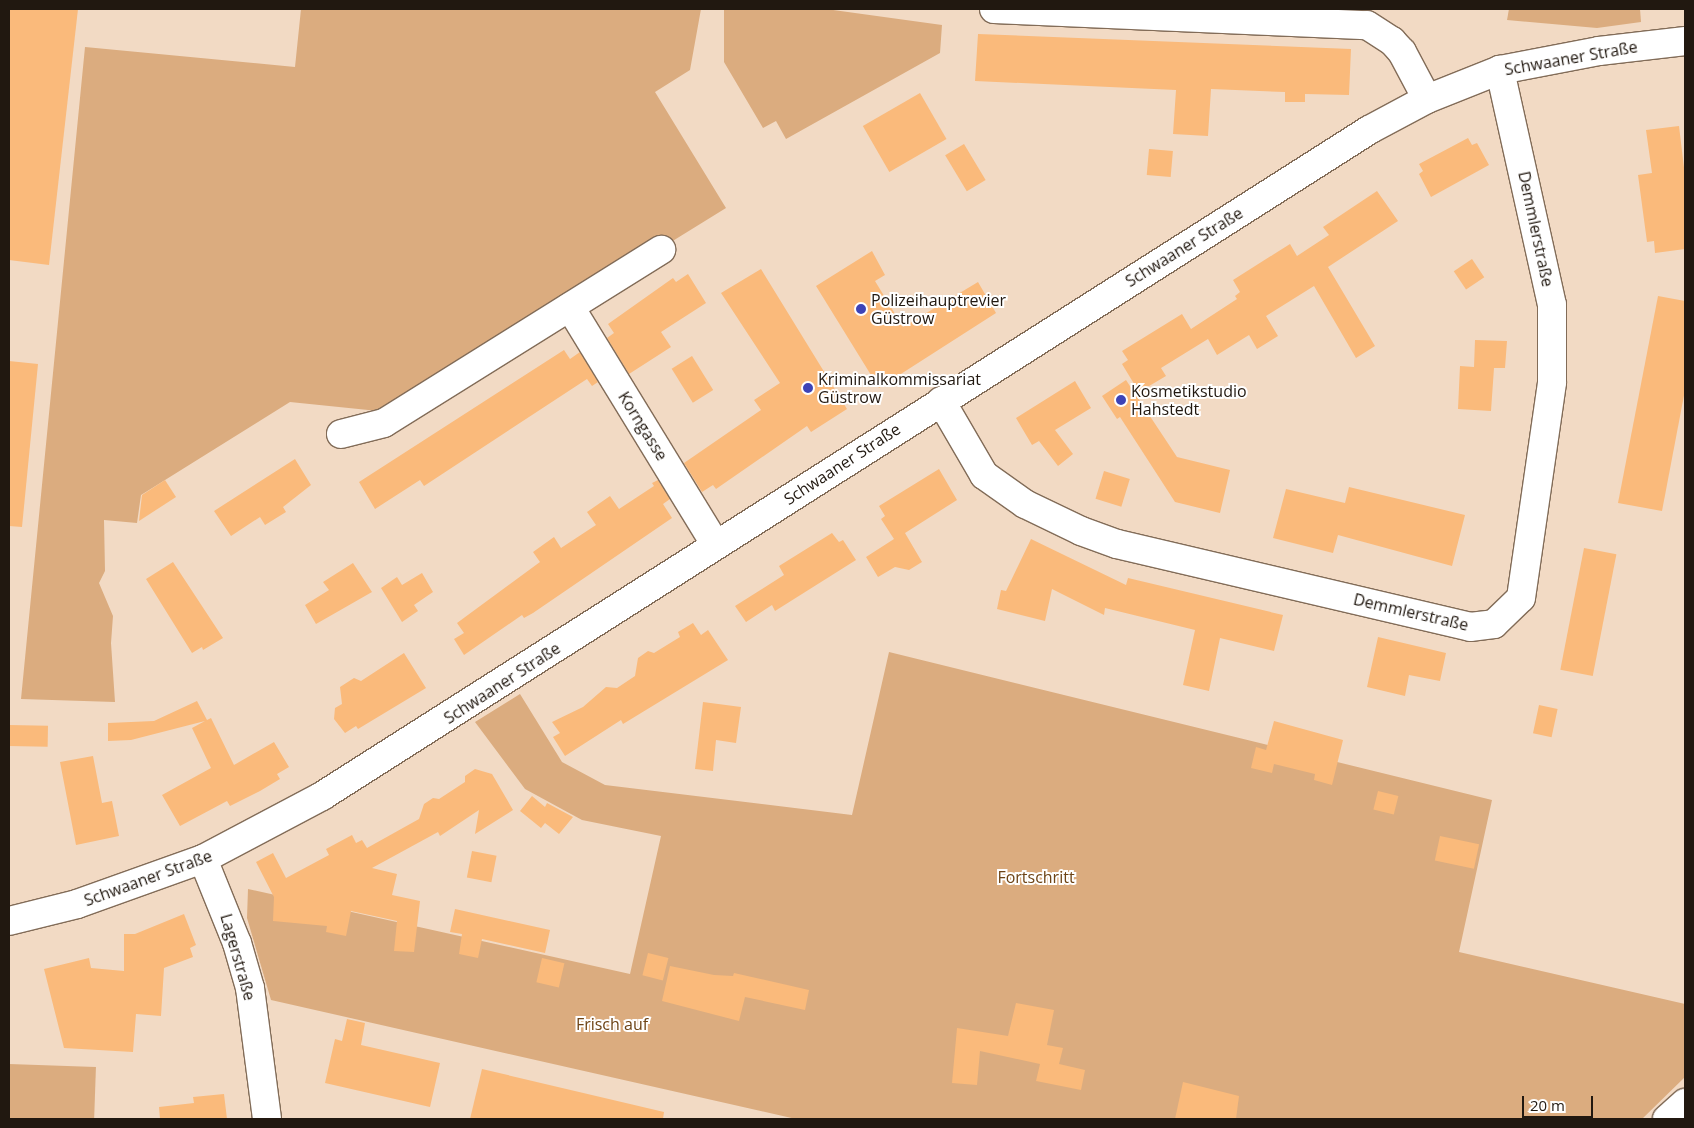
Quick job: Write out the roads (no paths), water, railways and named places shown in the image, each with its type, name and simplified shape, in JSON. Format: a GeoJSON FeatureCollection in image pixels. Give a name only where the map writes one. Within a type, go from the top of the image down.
{"type":"FeatureCollection","features":[{"type":"Feature","properties":{"kind":"street"},"geometry":{"type":"LineString","coordinates":[[994,9],[1199,13],[1367,25],[1392,41],[1402,52],[1428,99]]}},
{"type":"Feature","properties":{"kind":"street","name":"Schwaaner Straße"},"geometry":{"type":"LineString","coordinates":[[9,920],[77,904],[203,859],[330,791],[1369,130],[1428,99],[1500,70],[1581,54],[1685,41]]}},
{"type":"Feature","properties":{"kind":"street","name":"Demmlerstraße"},"geometry":{"type":"LineString","coordinates":[[941,401],[984,475],[1025,504],[1081,531],[1117,544],[1470,627],[1494,624],[1521,598],[1552,372],[1552,305],[1500,70]]}},
{"type":"Feature","properties":{"kind":"street"},"geometry":{"type":"LineString","coordinates":[[341,434],[384,423],[661,250]]}},
{"type":"Feature","properties":{"kind":"street","name":"Korngasse"},"geometry":{"type":"LineString","coordinates":[[570,307],[716,545]]}},
{"type":"Feature","properties":{"kind":"street","name":"Lagerstraße"},"geometry":{"type":"LineString","coordinates":[[203,859],[222,900],[250,988],[267,1119]]}},
{"type":"Feature","properties":{"kind":"street"},"geometry":{"type":"LineString","coordinates":[[1667,1119],[1685,1103]]}},
{"type":"Feature","properties":{"kind":"place","name":"Polizeihauptrevier Güstrow"},"geometry":{"type":"Point","coordinates":[861,309]}},
{"type":"Feature","properties":{"kind":"place","name":"Kriminalkommissariat Güstrow"},"geometry":{"type":"Point","coordinates":[808,388]}},
{"type":"Feature","properties":{"kind":"place","name":"Kosmetikstudio Hahstedt"},"geometry":{"type":"Point","coordinates":[1121,400]}},
{"type":"Feature","properties":{"kind":"park label","name":"Fortschritt"},"geometry":{"type":"Point","coordinates":[1036,877]}},
{"type":"Feature","properties":{"kind":"park label","name":"Frisch auf"},"geometry":{"type":"Point","coordinates":[612,1024]}}]}
